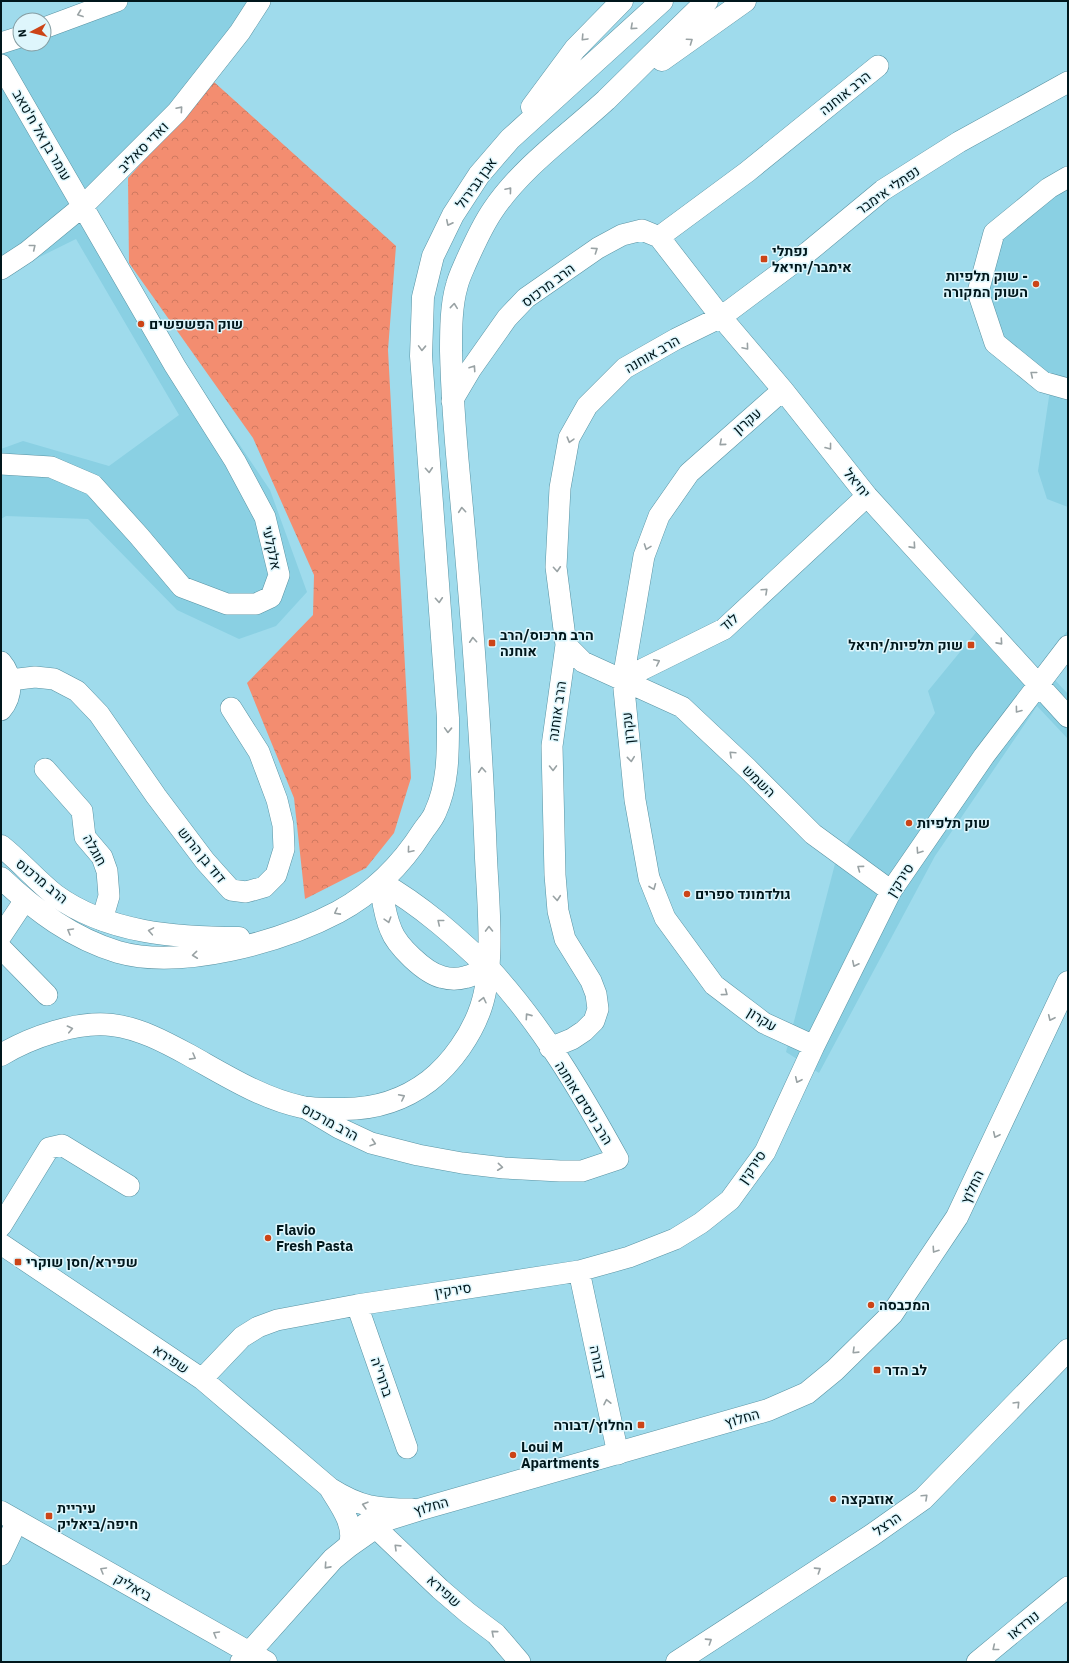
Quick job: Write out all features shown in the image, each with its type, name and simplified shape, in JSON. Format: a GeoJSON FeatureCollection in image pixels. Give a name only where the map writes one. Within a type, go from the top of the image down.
{"type":"FeatureCollection","features":[{"type":"Feature","properties":{"kind":"street"},"geometry":{"type":"LineString","coordinates":[[52,25],[116,1]]}},
{"type":"Feature","properties":{"kind":"street","name":"ואדי סאליב"},"geometry":{"type":"LineString","coordinates":[[1,269],[26,252],[83,206],[177,112],[240,32],[260,1]]}},
{"type":"Feature","properties":{"kind":"street"},"geometry":{"type":"LineString","coordinates":[[510,139],[575,48],[622,1]]}},
{"type":"Feature","properties":{"kind":"street","name":"אבן גבירול"},"geometry":{"type":"LineString","coordinates":[[380,882],[393,870],[413,846],[435,813],[447,774],[448,718],[421,356],[424,297],[433,256],[453,215],[479,175],[510,139],[662,1]]}},
{"type":"Feature","properties":{"kind":"street"},"geometry":{"type":"LineString","coordinates":[[304,1107],[351,1109],[376,1106],[400,1099],[430,1080],[443,1067],[470,1032],[482,1005],[489,968],[484,801],[468,573],[452,401],[451,330],[456,286],[475,240],[495,207],[523,174],[601,104],[707,1]]}},
{"type":"Feature","properties":{"kind":"street"},"geometry":{"type":"LineString","coordinates":[[601,104],[745,1]]}},
{"type":"Feature","properties":{"kind":"street","name":"עומר בן אל ח'טאב"},"geometry":{"type":"LineString","coordinates":[[1,65],[104,241]]}},
{"type":"Feature","properties":{"kind":"street","name":"הרב אוחנה"},"geometry":{"type":"LineString","coordinates":[[659,237],[747,172],[878,66]]}},
{"type":"Feature","properties":{"kind":"street","name":"נפתלי אימבר"},"geometry":{"type":"LineString","coordinates":[[721,317],[808,252],[883,190],[959,142],[1068,82]]}},
{"type":"Feature","properties":{"kind":"street"},"geometry":{"type":"LineString","coordinates":[[1068,177],[1050,188],[994,233],[978,292],[995,343],[1043,382],[1068,389]]}},
{"type":"Feature","properties":{"kind":"street"},"geometry":{"type":"LineString","coordinates":[[104,241],[102,227],[103,201],[111,178]]}},
{"type":"Feature","properties":{"kind":"street","name":"הרב מרכוס"},"geometry":{"type":"LineString","coordinates":[[452,401],[471,369],[507,318],[526,298],[598,248],[622,235],[642,230],[659,237]]}},
{"type":"Feature","properties":{"kind":"street","name":"יחיאל"},"geometry":{"type":"LineString","coordinates":[[659,237],[721,317],[783,390],[867,496],[1068,717]]}},
{"type":"Feature","properties":{"kind":"street","name":"אלקלעי"},"geometry":{"type":"LineString","coordinates":[[1,464],[51,467],[93,485],[182,587],[227,604],[256,604],[271,597],[279,575],[265,517],[235,461],[175,366],[104,241]]}},
{"type":"Feature","properties":{"kind":"street","name":"הרב אוחנה"},"geometry":{"type":"LineString","coordinates":[[550,1048],[572,1039],[584,1031],[594,1021],[598,1009],[596,994],[591,981],[565,940],[558,911],[555,875],[552,746],[566,645],[556,567],[560,488],[570,438],[587,406],[625,368],[676,339],[721,317]]}},
{"type":"Feature","properties":{"kind":"street","name":"עקרון"},"geometry":{"type":"LineString","coordinates":[[783,390],[689,473],[659,516],[644,556],[622,679],[635,800],[649,878],[665,918],[714,985],[764,1022],[814,1046]]}},
{"type":"Feature","properties":{"kind":"street","name":"לוד"},"geometry":{"type":"LineString","coordinates":[[622,679],[724,629],[867,496]]}},
{"type":"Feature","properties":{"kind":"street"},"geometry":{"type":"LineString","coordinates":[[566,645],[583,662],[622,679]]}},
{"type":"Feature","properties":{"kind":"street","name":"סירקין"},"geometry":{"type":"LineString","coordinates":[[202,1380],[242,1337],[258,1327],[277,1320],[578,1271],[629,1257],[675,1240],[701,1223],[730,1200],[765,1152],[814,1046],[892,891],[984,756],[1068,646]]}},
{"type":"Feature","properties":{"kind":"street"},"geometry":{"type":"LineString","coordinates":[[1,710],[10,692],[5,671]]}},
{"type":"Feature","properties":{"kind":"street","name":"דוד בן הרוש"},"geometry":{"type":"LineString","coordinates":[[5,671],[54,679],[77,691],[99,714],[156,796],[205,861],[231,890],[246,892],[264,887],[276,875],[284,849],[283,825],[277,800],[259,752],[231,708]]}},
{"type":"Feature","properties":{"kind":"street","name":"השמש"},"geometry":{"type":"LineString","coordinates":[[622,679],[682,707],[747,768],[813,834],[892,891]]}},
{"type":"Feature","properties":{"kind":"street","name":"חוגלה"},"geometry":{"type":"LineString","coordinates":[[45,769],[82,811],[85,837],[102,857],[107,871],[108,896],[102,920]]}},
{"type":"Feature","properties":{"kind":"street","name":"הרב מרכוס"},"geometry":{"type":"LineString","coordinates":[[2,846],[56,895],[73,906],[102,920],[134,928],[174,935],[216,938],[274,938]]}},
{"type":"Feature","properties":{"kind":"street","name":"הרב מרכוס"},"geometry":{"type":"LineString","coordinates":[[1,878],[48,919],[72,934],[119,952],[168,958],[237,948],[274,938],[314,923],[339,911],[380,882]]}},
{"type":"Feature","properties":{"kind":"street"},"geometry":{"type":"LineString","coordinates":[[380,882],[384,907],[391,931],[405,951],[430,972],[442,977],[454,978],[466,977],[489,968]]}},
{"type":"Feature","properties":{"kind":"street"},"geometry":{"type":"LineString","coordinates":[[380,882],[406,897],[442,924],[489,968],[510,991],[550,1048]]}},
{"type":"Feature","properties":{"kind":"street"},"geometry":{"type":"LineString","coordinates":[[1,936],[25,900]]}},
{"type":"Feature","properties":{"kind":"street"},"geometry":{"type":"LineString","coordinates":[[1,948],[47,995]]}},
{"type":"Feature","properties":{"kind":"street","name":"החלוץ"},"geometry":{"type":"LineString","coordinates":[[252,1659],[333,1559],[370,1526],[418,1510],[768,1410],[807,1393],[835,1370],[892,1314],[958,1217],[1068,982]]}},
{"type":"Feature","properties":{"kind":"street","name":"הרב מרכוס"},"geometry":{"type":"LineString","coordinates":[[1,1055],[32,1039],[70,1028],[110,1024],[131,1028],[153,1037],[177,1048],[245,1086],[274,1098],[304,1107],[339,1128],[371,1143],[418,1155],[462,1163],[504,1168],[575,1171],[588,1169],[618,1159]]}},
{"type":"Feature","properties":{"kind":"street","name":"הרב ניסים אוחנה"},"geometry":{"type":"LineString","coordinates":[[550,1048],[596,1120],[618,1159]]}},
{"type":"Feature","properties":{"kind":"street"},"geometry":{"type":"LineString","coordinates":[[1,1226],[49,1148],[62,1145],[129,1186]]}},
{"type":"Feature","properties":{"kind":"street","name":"שפירא"},"geometry":{"type":"LineString","coordinates":[[1,1244],[202,1380],[330,1488],[352,1501],[367,1506],[387,1509],[418,1510]]}},
{"type":"Feature","properties":{"kind":"street","name":"דבורה"},"geometry":{"type":"LineString","coordinates":[[578,1271],[618,1454]]}},
{"type":"Feature","properties":{"kind":"street","name":"ברורי'ה"},"geometry":{"type":"LineString","coordinates":[[357,1306],[407,1448]]}},
{"type":"Feature","properties":{"kind":"street","name":"הרצל"},"geometry":{"type":"LineString","coordinates":[[677,1662],[872,1535],[923,1499],[1068,1350]]}},
{"type":"Feature","properties":{"kind":"street","name":"שפירא"},"geometry":{"type":"LineString","coordinates":[[330,1488],[348,1522],[351,1534],[349,1546]]}},
{"type":"Feature","properties":{"kind":"street"},"geometry":{"type":"LineString","coordinates":[[1,1555],[9,1517]]}},
{"type":"Feature","properties":{"kind":"street","name":"ביאליק"},"geometry":{"type":"LineString","coordinates":[[9,1517],[252,1659]]}},
{"type":"Feature","properties":{"kind":"street","name":"שפירא"},"geometry":{"type":"LineString","coordinates":[[370,1526],[468,1613],[496,1634],[520,1662]]}},
{"type":"Feature","properties":{"kind":"street","name":"נורדאו"},"geometry":{"type":"LineString","coordinates":[[977,1662],[1068,1588]]}},
{"type":"Feature","properties":{"kind":"shaded area","name":"שוק הפשפשים"},"geometry":{"type":"Polygon","coordinates":[[[117,1],[248,1],[253,5],[176,106],[78,212],[190,371],[270,490],[307,592],[276,626],[239,639],[177,610],[88,519],[6,516],[1,519],[1,449],[23,441],[109,466],[179,415],[76,239],[1,276],[1,43],[12,43],[12,52],[52,52],[52,25],[117,1]]]}},
{"type":"Feature","properties":{"kind":"shaded area"},"geometry":{"type":"Polygon","coordinates":[[[1068,178],[1068,507],[1047,499],[1038,471],[1050,390],[995,343],[978,292],[994,233],[1068,178]]]}},
{"type":"Feature","properties":{"kind":"shaded area","name":"שוק תלפיות"},"geometry":{"type":"Polygon","coordinates":[[[987,619],[1028,663],[1038,668],[1068,630],[1068,662],[1054,679],[1068,694],[1068,739],[1037,706],[935,856],[819,1073],[786,1052],[836,860],[935,713],[928,691],[987,619]]]}},
{"type":"Feature","properties":{"kind":"green space"},"geometry":{"type":"Polygon","coordinates":[[[214,82],[396,246],[388,350],[411,778],[394,833],[366,868],[305,899],[294,798],[247,683],[313,615],[314,575],[253,438],[129,263],[128,178],[214,82]]]}},
{"type":"Feature","properties":{"kind":"place","name":"נפתלי אימבר/יחיאל"},"geometry":{"type":"Point","coordinates":[764,259]}},
{"type":"Feature","properties":{"kind":"place","name":"שוק תלפיות - השוק המקורה"},"geometry":{"type":"Point","coordinates":[1036,284]}},
{"type":"Feature","properties":{"kind":"place","name":"שוק הפשפשים"},"geometry":{"type":"Point","coordinates":[141,324]}},
{"type":"Feature","properties":{"kind":"place","name":"הרב מרכוס/הרב אוחנה"},"geometry":{"type":"Point","coordinates":[492,643]}},
{"type":"Feature","properties":{"kind":"place","name":"שוק תלפיות/יחיאל"},"geometry":{"type":"Point","coordinates":[971,645]}},
{"type":"Feature","properties":{"kind":"place","name":"שוק תלפיות"},"geometry":{"type":"Point","coordinates":[909,823]}},
{"type":"Feature","properties":{"kind":"place","name":"גולדמונד ספרים"},"geometry":{"type":"Point","coordinates":[687,894]}},
{"type":"Feature","properties":{"kind":"place","name":"Flavio Fresh Pasta"},"geometry":{"type":"Point","coordinates":[268,1238]}},
{"type":"Feature","properties":{"kind":"place","name":"שפירא/חסן שוקרי"},"geometry":{"type":"Point","coordinates":[18,1262]}},
{"type":"Feature","properties":{"kind":"place","name":"המכבסה"},"geometry":{"type":"Point","coordinates":[871,1305]}},
{"type":"Feature","properties":{"kind":"place","name":"לב הדר"},"geometry":{"type":"Point","coordinates":[877,1370]}},
{"type":"Feature","properties":{"kind":"place","name":"החלוץ/דבורה"},"geometry":{"type":"Point","coordinates":[641,1425]}},
{"type":"Feature","properties":{"kind":"place","name":"Loui M Apartments"},"geometry":{"type":"Point","coordinates":[513,1455]}},
{"type":"Feature","properties":{"kind":"place","name":"אוזבקצה"},"geometry":{"type":"Point","coordinates":[833,1499]}},
{"type":"Feature","properties":{"kind":"place","name":"עיריית חיפה/ביאליק"},"geometry":{"type":"Point","coordinates":[49,1516]}}]}
